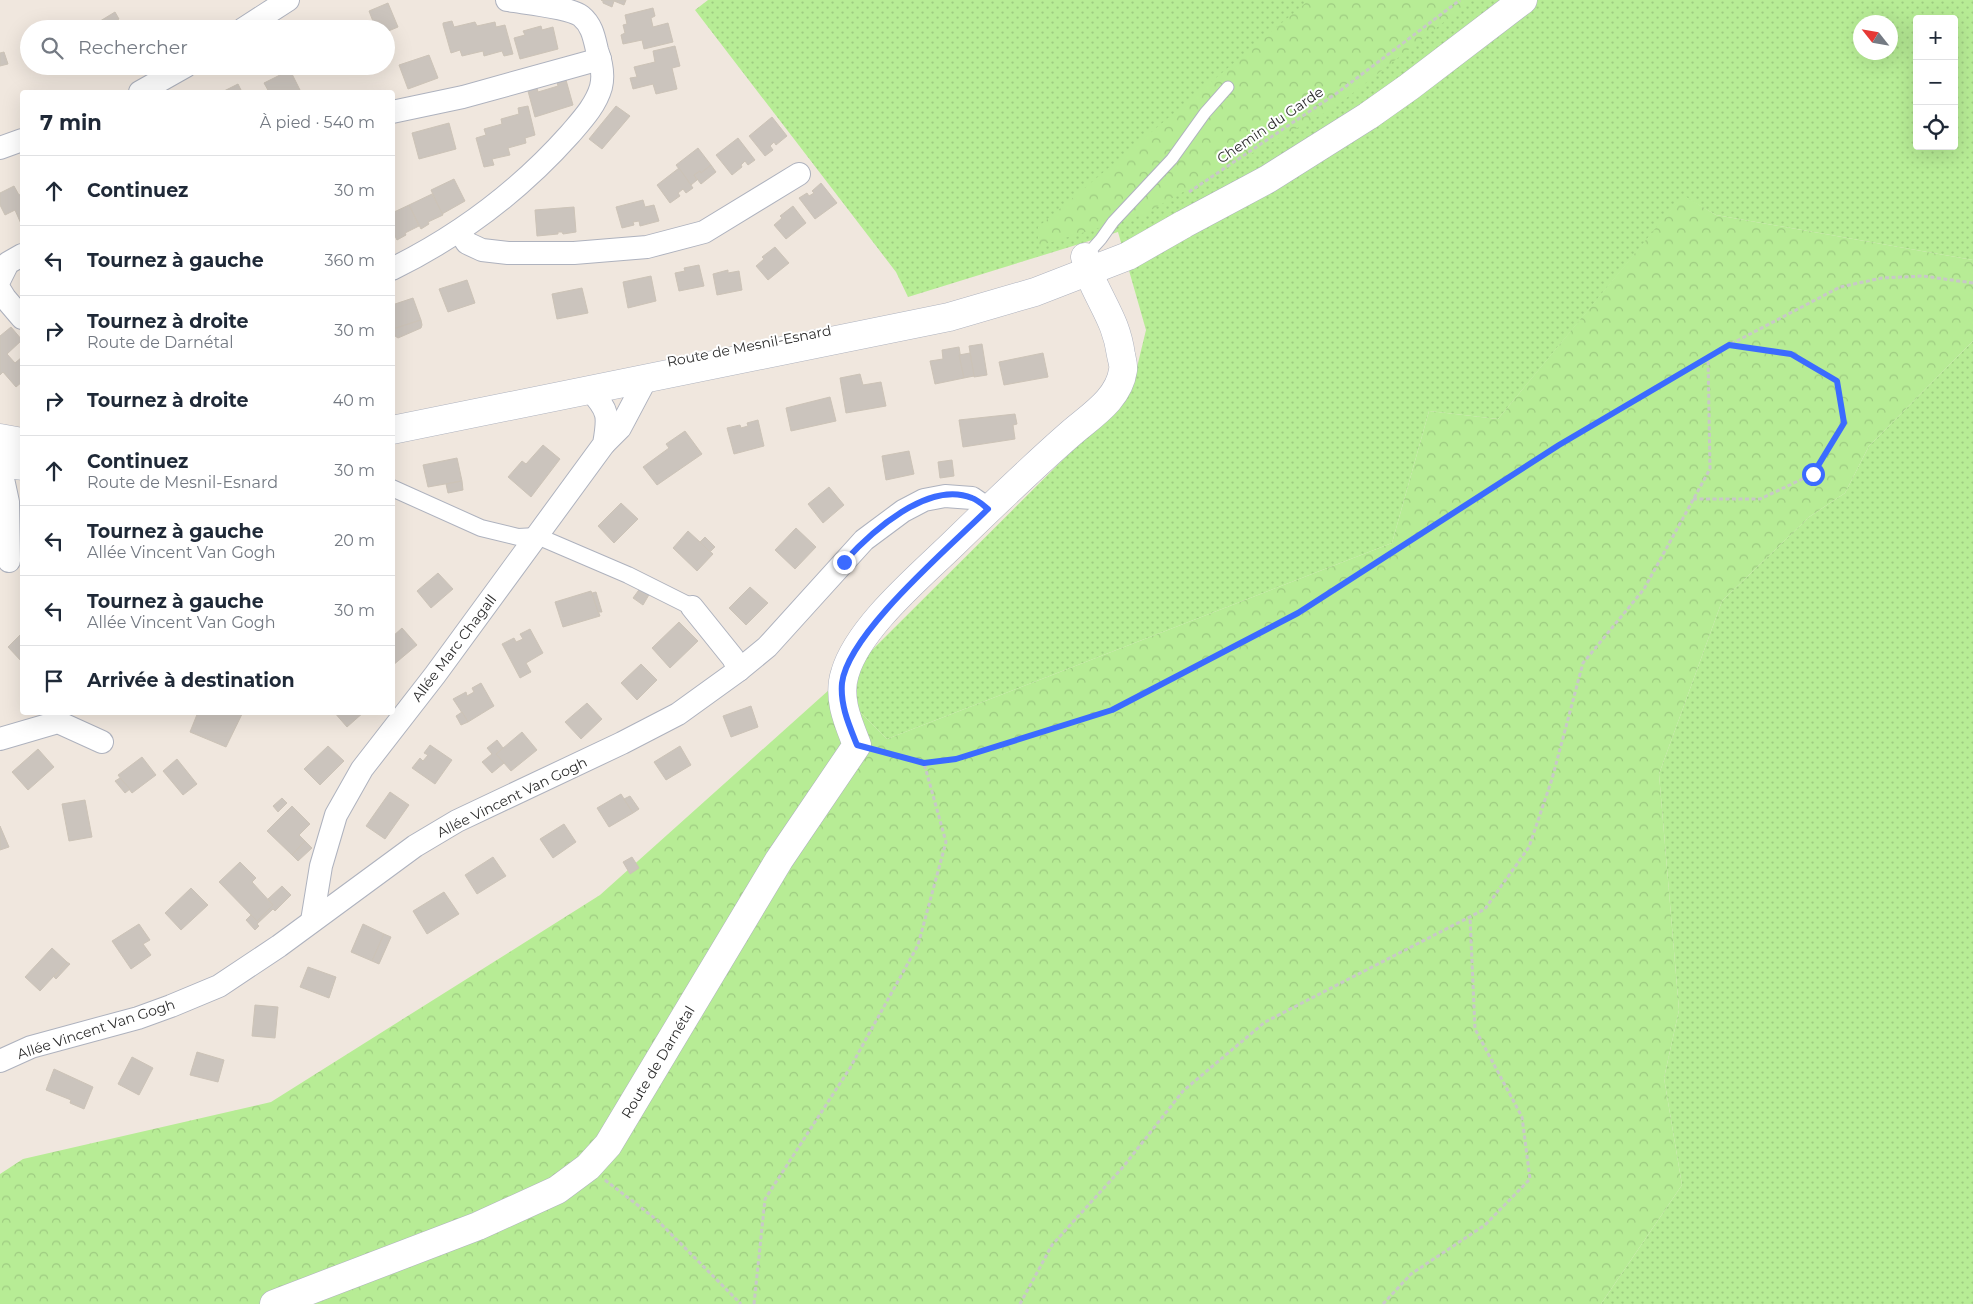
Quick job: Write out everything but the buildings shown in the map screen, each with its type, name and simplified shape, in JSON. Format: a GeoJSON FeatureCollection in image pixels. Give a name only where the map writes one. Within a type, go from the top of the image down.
{"type":"FeatureCollection","features":[{"type":"Feature","properties":{"kind":"main road"},"geometry":{"type":"LineString","coordinates":[[857,745],[846,719],[842,694],[845,672],[853,653],[882,614],[988,509],[1094,415],[1118,386],[1123,369],[1116,327],[1095,288],[1088,265],[1184,224],[1268,180],[1368,116],[1523,0]]}},
{"type":"Feature","properties":{"kind":"main road","name":"Route de Mesnil-Esnard"},"geometry":{"type":"LineString","coordinates":[[395,429],[948,317],[1035,292],[1088,265]]}},
{"type":"Feature","properties":{"kind":"main road","name":"Route de Mesnil-Esnard"},"geometry":{"type":"LineString","coordinates":[[395,415],[947,306],[1088,265]]}},
{"type":"Feature","properties":{"kind":"main road"},"geometry":{"type":"LineString","coordinates":[[0,464],[18,446]]}},
{"type":"Feature","properties":{"kind":"main road","name":"Route de Darnétal"},"geometry":{"type":"LineString","coordinates":[[274,1304],[478,1226],[556,1190],[588,1167],[608,1145],[779,860],[857,745]]}},
{"type":"Feature","properties":{"kind":"street"},"geometry":{"type":"LineString","coordinates":[[258,20],[288,0]]}},
{"type":"Feature","properties":{"kind":"street"},"geometry":{"type":"LineString","coordinates":[[395,267],[459,231],[525,180],[552,154],[584,118],[601,86],[600,59],[591,28],[581,16],[569,11],[507,0]]}},
{"type":"Feature","properties":{"kind":"street"},"geometry":{"type":"LineString","coordinates":[[395,111],[463,97],[600,59]]}},
{"type":"Feature","properties":{"kind":"street"},"geometry":{"type":"LineString","coordinates":[[144,90],[170,75]]}},
{"type":"Feature","properties":{"kind":"street"},"geometry":{"type":"LineString","coordinates":[[0,148],[20,141]]}},
{"type":"Feature","properties":{"kind":"street"},"geometry":{"type":"LineString","coordinates":[[459,231],[467,242],[482,250],[508,253],[574,253],[647,247],[704,232],[799,174]]}},
{"type":"Feature","properties":{"kind":"street"},"geometry":{"type":"LineString","coordinates":[[0,279],[8,263],[20,256]]}},
{"type":"Feature","properties":{"kind":"street"},"geometry":{"type":"LineString","coordinates":[[0,290],[20,316]]}},
{"type":"Feature","properties":{"kind":"street","name":"Allée Marc Chagall"},"geometry":{"type":"LineString","coordinates":[[312,921],[321,866],[336,815],[362,769],[435,675],[604,444],[620,428],[646,379]]}},
{"type":"Feature","properties":{"kind":"street"},"geometry":{"type":"LineString","coordinates":[[590,390],[603,404],[607,412],[608,422],[604,444]]}},
{"type":"Feature","properties":{"kind":"street"},"geometry":{"type":"LineString","coordinates":[[0,464],[8,502],[8,560]]}},
{"type":"Feature","properties":{"kind":"street"},"geometry":{"type":"LineString","coordinates":[[395,489],[481,528],[518,537],[537,536],[628,575],[692,607],[733,658],[739,670]]}},
{"type":"Feature","properties":{"kind":"street","name":"Allée Vincent Van Gogh"},"geometry":{"type":"LineString","coordinates":[[0,1060],[31,1047],[138,1018],[219,986],[279,946],[415,846],[440,831],[465,817],[622,743],[678,714],[739,670],[767,647],[864,540],[904,511],[924,500],[945,496],[972,498],[988,509]]}},
{"type":"Feature","properties":{"kind":"street"},"geometry":{"type":"LineString","coordinates":[[0,739],[58,722],[102,742]]}},
{"type":"Feature","properties":{"kind":"lane"},"geometry":{"type":"LineString","coordinates":[[1088,265],[1101,239],[1113,222],[1172,159],[1205,113],[1228,87]]}},
{"type":"Feature","properties":{"kind":"path","name":"Chemin du Garde"},"geometry":{"type":"LineString","coordinates":[[1186,194],[1337,93],[1460,0]]}},
{"type":"Feature","properties":{"kind":"path"},"geometry":{"type":"LineString","coordinates":[[857,745],[924,763],[956,759],[1112,710],[1298,613],[1559,445],[1708,356],[1840,287],[1882,278],[1923,276],[1973,283]]}},
{"type":"Feature","properties":{"kind":"path"},"geometry":{"type":"LineString","coordinates":[[1693,499],[1760,499],[1813,474],[1844,423],[1837,381],[1791,354],[1729,345]]}},
{"type":"Feature","properties":{"kind":"path"},"geometry":{"type":"LineString","coordinates":[[1020,1304],[1052,1245],[1123,1167],[1183,1091],[1265,1022],[1485,909],[1529,847],[1552,779],[1583,663],[1644,589],[1710,469],[1708,356]]}},
{"type":"Feature","properties":{"kind":"path"},"geometry":{"type":"LineString","coordinates":[[754,1304],[765,1199],[850,1068],[918,944],[946,842],[924,763]]}},
{"type":"Feature","properties":{"kind":"path"},"geometry":{"type":"LineString","coordinates":[[1383,1304],[1411,1274],[1485,1225],[1530,1179],[1522,1117],[1475,1029],[1470,917]]}},
{"type":"Feature","properties":{"kind":"path"},"geometry":{"type":"LineString","coordinates":[[588,1167],[657,1220],[742,1304]]}},
{"type":"Feature","properties":{"kind":"green space"},"geometry":{"type":"Polygon","coordinates":[[[708,0],[1973,0],[1973,260],[1716,215],[1683,196],[1498,419],[1429,411],[1392,543],[887,739],[855,707],[859,663],[1131,392],[1146,330],[1118,232],[908,297],[896,272],[695,10],[708,0]]]}},
{"type":"Feature","properties":{"kind":"green space"},"geometry":{"type":"Polygon","coordinates":[[[1309,0],[1472,0],[1335,107],[1142,215],[1038,246],[1038,227],[1309,0]]]}},
{"type":"Feature","properties":{"kind":"green space"},"geometry":{"type":"Polygon","coordinates":[[[1683,195],[1716,215],[1973,260],[1973,341],[1869,446],[1845,493],[1809,517],[1722,601],[1659,774],[1679,1010],[1664,1078],[1682,1185],[1601,1304],[0,1304],[0,1174],[23,1159],[271,1102],[600,895],[859,663],[855,707],[887,739],[1392,543],[1429,411],[1498,419],[1683,195]]]}},
{"type":"Feature","properties":{"kind":"green space"},"geometry":{"type":"Polygon","coordinates":[[[1973,341],[1973,1304],[1601,1304],[1682,1185],[1664,1078],[1679,1010],[1659,774],[1722,601],[1809,517],[1845,493],[1869,446],[1973,341]]]}},
{"type":"Feature","properties":{"kind":"route"},"geometry":{"type":"LineString","coordinates":[[844,562],[864,540],[885,523],[924,500],[945,496],[962,496],[972,498],[988,509],[882,614],[853,653],[842,683],[843,707],[857,745],[924,763],[956,759],[1112,710],[1298,613],[1559,445],[1729,345],[1791,354],[1837,381],[1844,423],[1813,474]]}}]}
